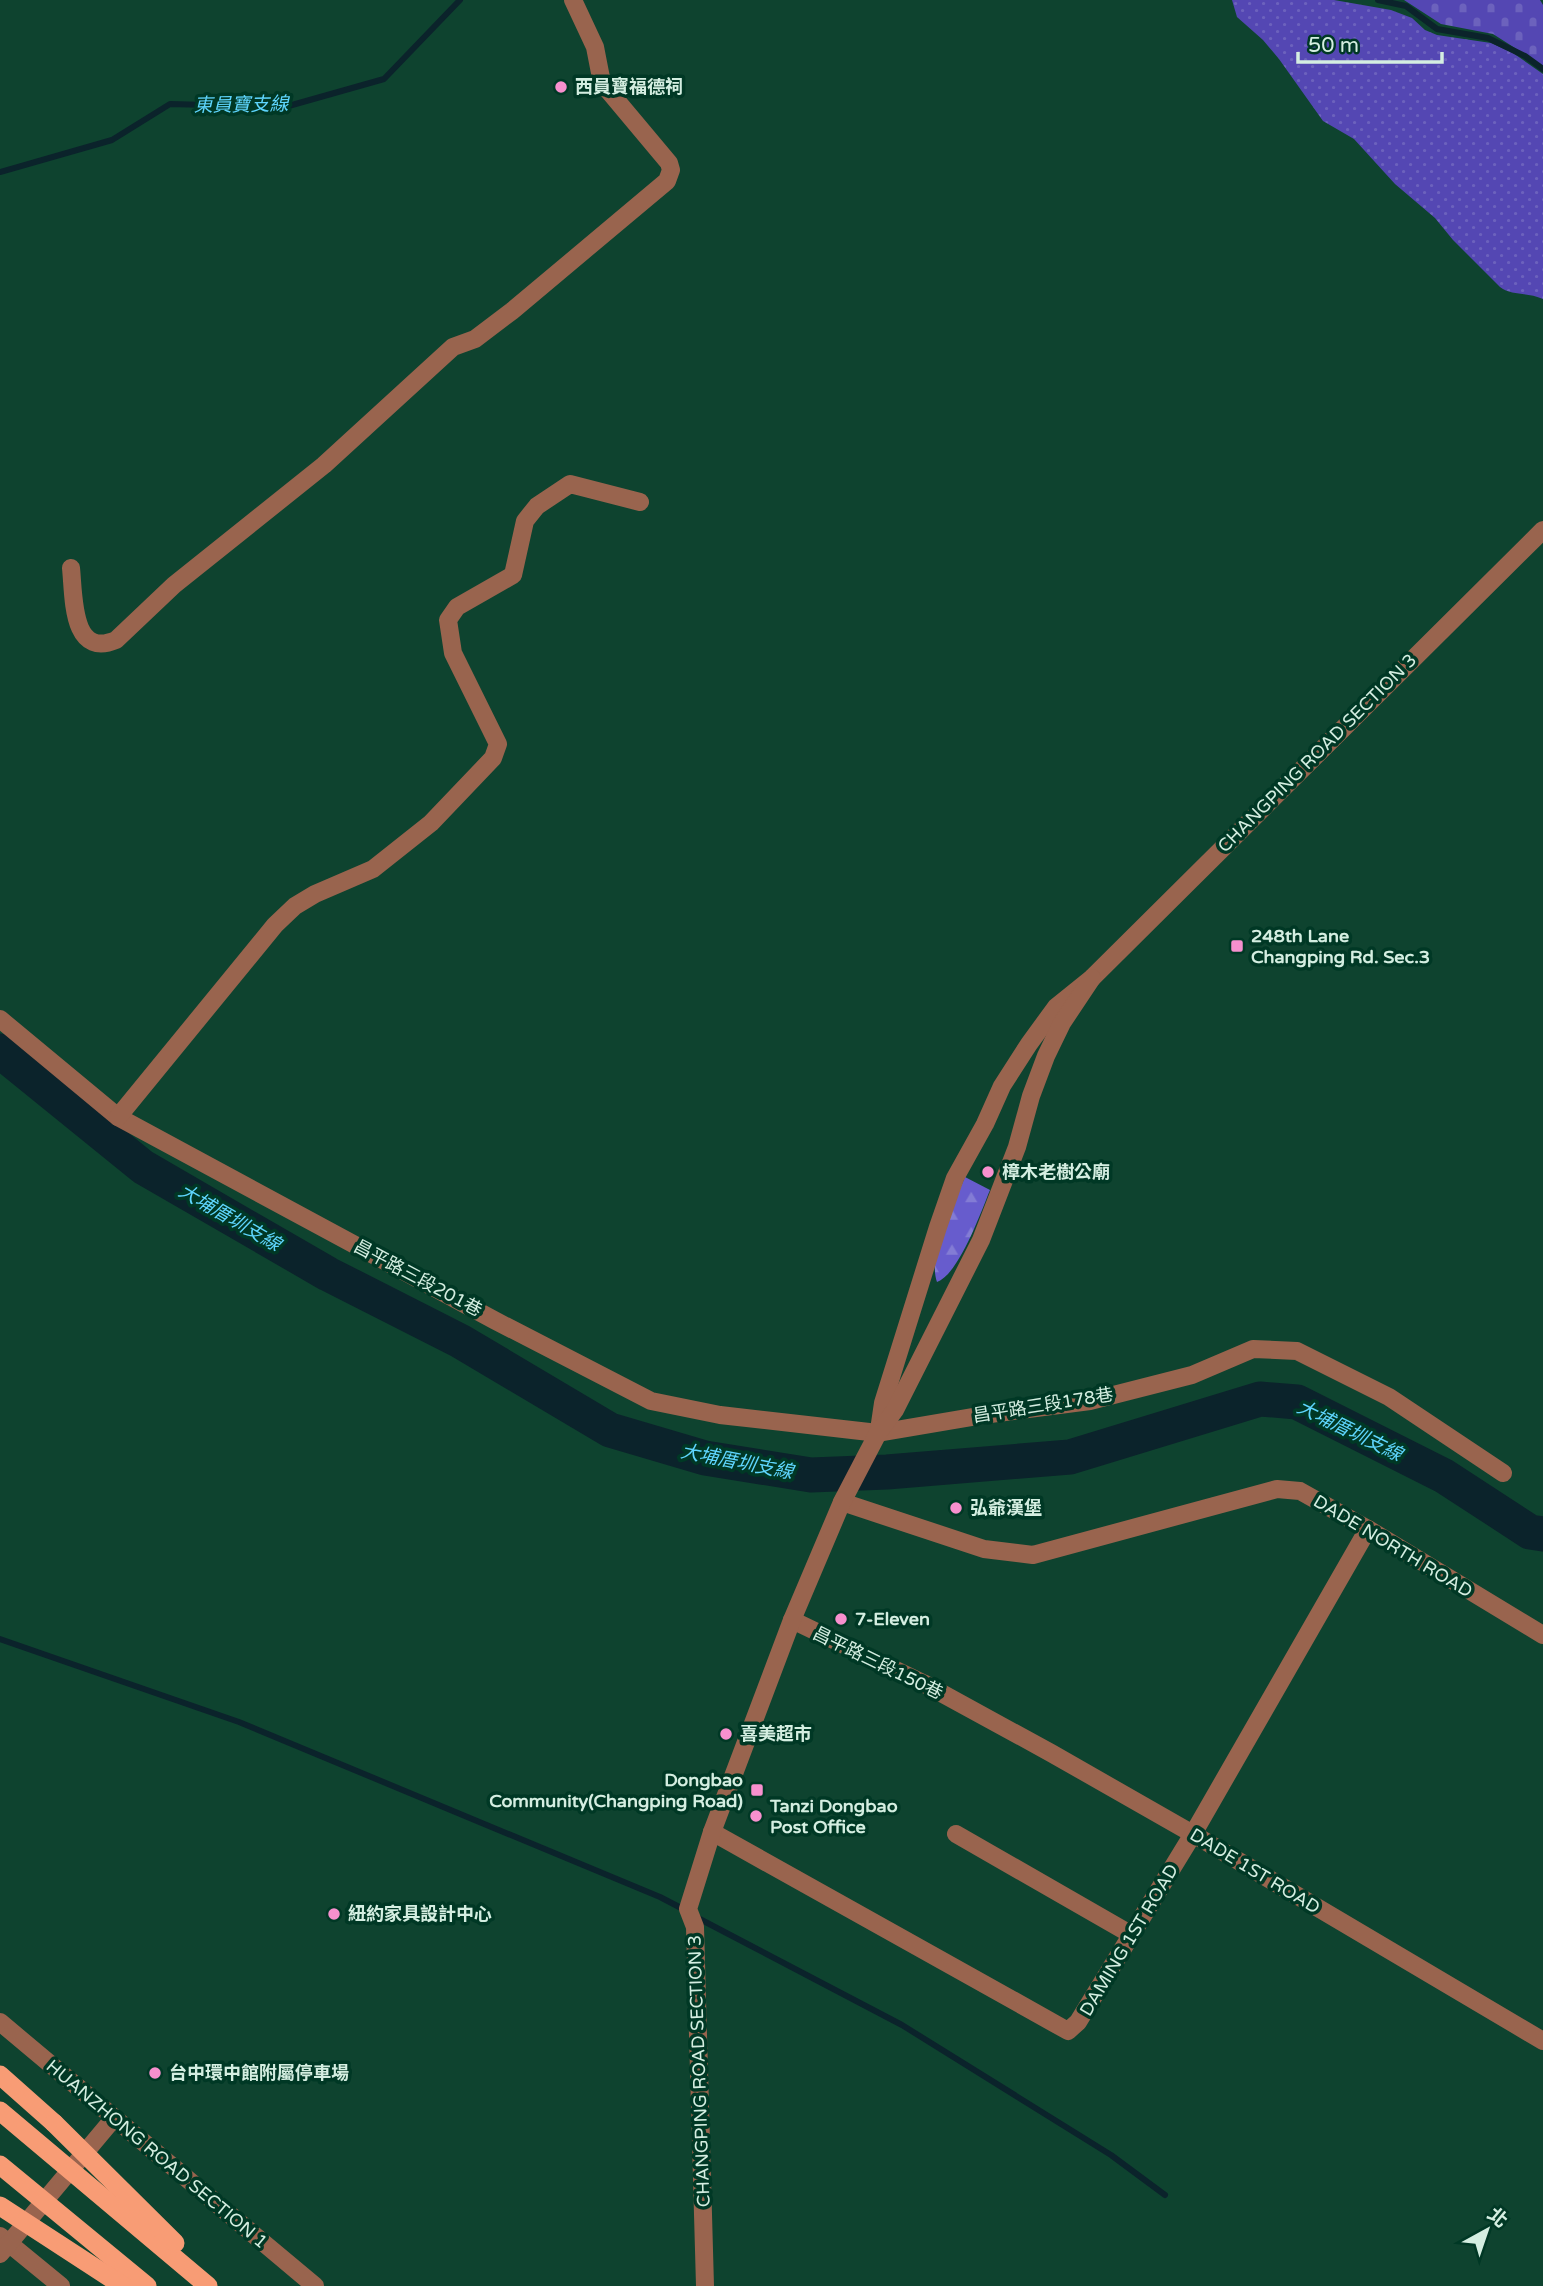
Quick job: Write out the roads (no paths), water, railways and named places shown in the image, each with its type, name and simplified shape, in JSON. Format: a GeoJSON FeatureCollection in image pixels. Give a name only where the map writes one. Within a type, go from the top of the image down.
{"type":"FeatureCollection","features":[{"type":"Feature","properties":{"kind":"highway"},"geometry":{"type":"LineString","coordinates":[[0,2075],[54,2123],[218,2286]]}},
{"type":"Feature","properties":{"kind":"highway"},"geometry":{"type":"LineString","coordinates":[[0,2111],[208,2286]]}},
{"type":"Feature","properties":{"kind":"highway"},"geometry":{"type":"LineString","coordinates":[[0,2165],[147,2286]]}},
{"type":"Feature","properties":{"kind":"highway"},"geometry":{"type":"LineString","coordinates":[[0,2206],[123,2286]]}},
{"type":"Feature","properties":{"kind":"street"},"geometry":{"type":"LineString","coordinates":[[71,568],[79,629],[88,640],[96,644],[116,640],[174,585],[324,465],[453,347],[475,339],[512,311],[667,181],[671,170],[668,163],[602,83],[595,47],[573,0]]}},
{"type":"Feature","properties":{"kind":"street"},"geometry":{"type":"LineString","coordinates":[[118,1117],[275,925],[295,906],[333,885],[373,869],[431,823],[493,758],[498,744],[453,653],[448,620],[457,607],[513,575],[525,521],[537,506],[570,484],[640,502]]}},
{"type":"Feature","properties":{"kind":"street","name":"CHANGPING ROAD SECTION 3"},"geometry":{"type":"LineString","coordinates":[[878,1433],[883,1403],[937,1227],[955,1178],[985,1124],[1002,1086],[1028,1044],[1056,1007],[1093,978],[1543,530]]}},
{"type":"Feature","properties":{"kind":"street","name":"CHANGPING ROAD SECTION 3"},"geometry":{"type":"LineString","coordinates":[[705,2286],[695,1927],[688,1909],[712,1832],[792,1620],[842,1502],[878,1433],[895,1410],[981,1240],[1017,1147],[1037,1075],[1062,1023],[1093,978]]}},
{"type":"Feature","properties":{"kind":"street","name":"昌平路三段201巷"},"geometry":{"type":"LineString","coordinates":[[0,1019],[118,1117],[651,1401],[720,1415],[878,1433]]}},
{"type":"Feature","properties":{"kind":"street","name":"昌平路三段178巷"},"geometry":{"type":"LineString","coordinates":[[878,1433],[1090,1401],[1192,1375],[1253,1349],[1297,1351],[1389,1396],[1503,1473]]}},
{"type":"Feature","properties":{"kind":"street","name":"DADE NORTH ROAD"},"geometry":{"type":"LineString","coordinates":[[842,1502],[984,1549],[1033,1555],[1277,1489],[1300,1491],[1543,1635]]}},
{"type":"Feature","properties":{"kind":"street","name":"DAMING 1ST ROAD"},"geometry":{"type":"LineString","coordinates":[[712,1832],[1068,2031],[1078,2022],[1194,1834],[1368,1529]]}},
{"type":"Feature","properties":{"kind":"street","name":"昌平路三段150巷"},"geometry":{"type":"LineString","coordinates":[[792,1620],[923,1683],[964,1706]]}},
{"type":"Feature","properties":{"kind":"street","name":"DADE 1ST ROAD"},"geometry":{"type":"LineString","coordinates":[[964,1706],[1194,1834],[1543,2041]]}},
{"type":"Feature","properties":{"kind":"street"},"geometry":{"type":"LineString","coordinates":[[956,1834],[1132,1935]]}},
{"type":"Feature","properties":{"kind":"street","name":"HUANZHONG ROAD SECTION 1"},"geometry":{"type":"LineString","coordinates":[[0,2022],[315,2286]]}},
{"type":"Feature","properties":{"kind":"street"},"geometry":{"type":"LineString","coordinates":[[61,2286],[3,2244],[114,2118]]}},
{"type":"Feature","properties":{"kind":"waterway","name":"東員寶支線"},"geometry":{"type":"LineString","coordinates":[[0,172],[112,140],[170,104],[285,107],[384,79],[460,0]]}},
{"type":"Feature","properties":{"kind":"waterway","name":"東員寶支線"},"geometry":{"type":"LineString","coordinates":[[1378,0],[1406,6],[1437,29],[1488,38],[1525,56],[1543,69]]}},
{"type":"Feature","properties":{"kind":"waterway","name":"大埔厝圳支線"},"geometry":{"type":"LineString","coordinates":[[0,1051],[143,1167],[328,1274],[460,1341],[610,1430],[705,1458],[811,1475],[887,1472],[1070,1457],[1260,1399],[1297,1402],[1444,1476],[1530,1532],[1543,1534]]}},
{"type":"Feature","properties":{"kind":"waterway"},"geometry":{"type":"LineString","coordinates":[[0,1639],[239,1722],[660,1897],[685,1910]]}},
{"type":"Feature","properties":{"kind":"waterway"},"geometry":{"type":"LineString","coordinates":[[694,1916],[902,2025],[1111,2155],[1165,2195]]}},
{"type":"Feature","properties":{"kind":"place","name":"西員寶福德祠"},"geometry":{"type":"Point","coordinates":[561,87]}},
{"type":"Feature","properties":{"kind":"place","name":"248th Lane Changping Rd. Sec.3"},"geometry":{"type":"Point","coordinates":[1237,946]}},
{"type":"Feature","properties":{"kind":"place","name":"樟木老樹公廟"},"geometry":{"type":"Point","coordinates":[988,1172]}},
{"type":"Feature","properties":{"kind":"place","name":"弘爺漢堡"},"geometry":{"type":"Point","coordinates":[956,1508]}},
{"type":"Feature","properties":{"kind":"place","name":"7-Eleven"},"geometry":{"type":"Point","coordinates":[841,1619]}},
{"type":"Feature","properties":{"kind":"place","name":"喜美超市"},"geometry":{"type":"Point","coordinates":[726,1734]}},
{"type":"Feature","properties":{"kind":"place","name":"Dongbao Community(Changping Road)"},"geometry":{"type":"Point","coordinates":[757,1790]}},
{"type":"Feature","properties":{"kind":"place","name":"Tanzi Dongbao Post Office"},"geometry":{"type":"Point","coordinates":[756,1816]}},
{"type":"Feature","properties":{"kind":"place","name":"紐約家具設計中心"},"geometry":{"type":"Point","coordinates":[334,1914]}},
{"type":"Feature","properties":{"kind":"place","name":"台中環中館附屬停車場"},"geometry":{"type":"Point","coordinates":[155,2073]}}]}
